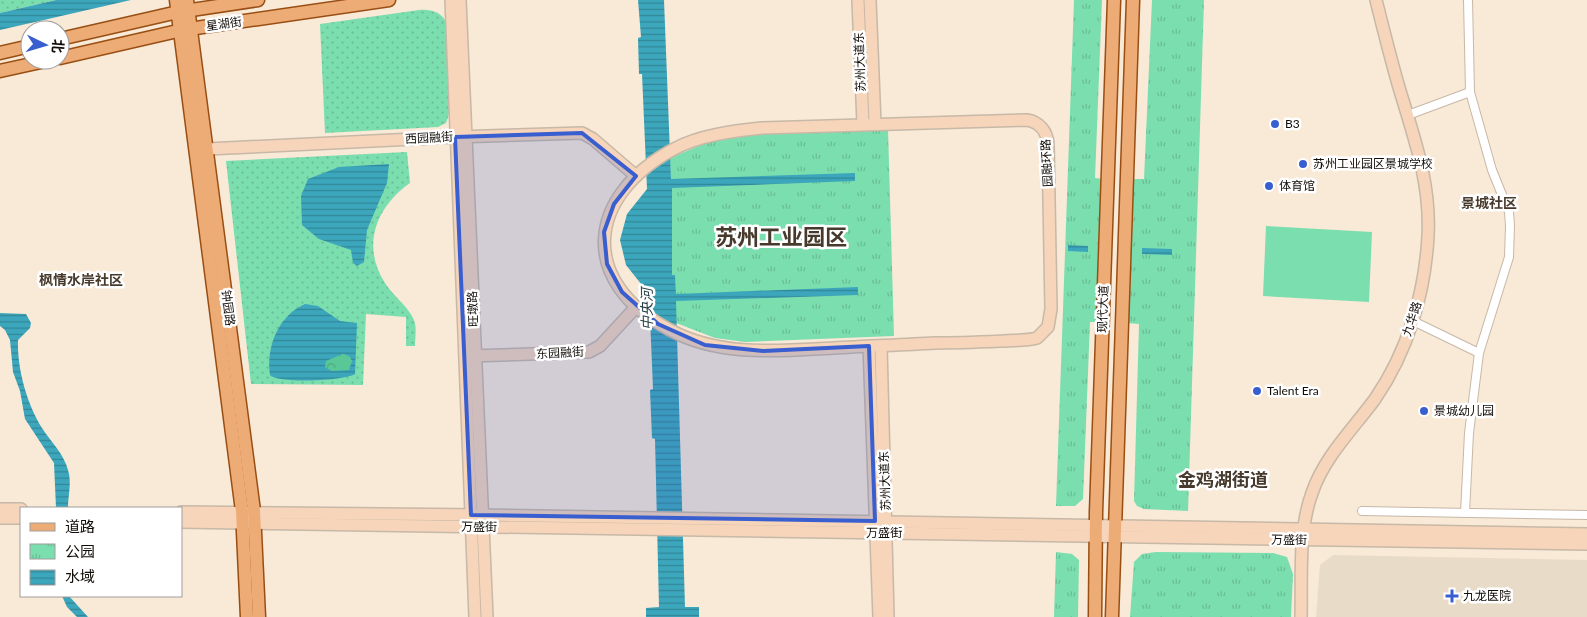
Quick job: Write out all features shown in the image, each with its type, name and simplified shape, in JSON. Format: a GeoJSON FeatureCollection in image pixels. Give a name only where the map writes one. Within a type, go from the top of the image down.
{"type":"FeatureCollection","features":[{"type":"Feature","properties":{"kind":"main road","name":"星湖街"},"geometry":{"type":"LineString","coordinates":[[70,36],[183,5],[258,0]]}},
{"type":"Feature","properties":{"kind":"main road","name":"星湖街"},"geometry":{"type":"LineString","coordinates":[[70,56],[187,29],[389,0]]}},
{"type":"Feature","properties":{"kind":"main road","name":"旺墩路"},"geometry":{"type":"LineString","coordinates":[[451,0],[461,137],[470,356],[475,519],[475,617]]}},
{"type":"Feature","properties":{"kind":"main road","name":"旺墩路"},"geometry":{"type":"LineString","coordinates":[[460,0],[461,137]]}},
{"type":"Feature","properties":{"kind":"main road","name":"苏州大道东"},"geometry":{"type":"LineString","coordinates":[[858,0],[863,124]]}},
{"type":"Feature","properties":{"kind":"main road","name":"苏州大道东"},"geometry":{"type":"LineString","coordinates":[[870,0],[875,124]]}},
{"type":"Feature","properties":{"kind":"main road","name":"现代大道"},"geometry":{"type":"LineString","coordinates":[[1095,617],[1096,532],[1114,0]]}},
{"type":"Feature","properties":{"kind":"main road","name":"现代大道"},"geometry":{"type":"LineString","coordinates":[[1112,617],[1133,0]]}},
{"type":"Feature","properties":{"kind":"main road","name":"九华路"},"geometry":{"type":"LineString","coordinates":[[1301,617],[1304,534],[1309,503],[1318,479],[1334,451],[1388,379],[1413,321],[1426,260],[1428,211],[1423,166],[1376,0]]}},
{"type":"Feature","properties":{"kind":"main road","name":"钟园路"},"geometry":{"type":"LineString","coordinates":[[183,5],[207,150],[259,617]]}},
{"type":"Feature","properties":{"kind":"main road","name":"钟园路"},"geometry":{"type":"LineString","coordinates":[[187,29],[249,517],[247,617]]}},
{"type":"Feature","properties":{"kind":"main road"},"geometry":{"type":"LineString","coordinates":[[0,53],[20,48]]}},
{"type":"Feature","properties":{"kind":"main road"},"geometry":{"type":"LineString","coordinates":[[0,71],[20,67]]}},
{"type":"Feature","properties":{"kind":"main road","name":"园融环路"},"geometry":{"type":"LineString","coordinates":[[1030,120],[1043,129],[1048,144],[1051,309],[1049,324],[1045,332],[1037,338],[1030,340],[881,346],[744,350],[705,345],[682,336],[639,310],[622,292],[611,275],[605,258],[603,243],[605,226],[611,210],[639,173],[675,148],[714,135],[747,129],[875,124],[1030,120]]}},
{"type":"Feature","properties":{"kind":"main road","name":"西园融街"},"geometry":{"type":"LineString","coordinates":[[207,150],[582,133],[639,173]]}},
{"type":"Feature","properties":{"kind":"main road","name":"东园融街"},"geometry":{"type":"LineString","coordinates":[[470,356],[589,352],[600,346],[639,310]]}},
{"type":"Feature","properties":{"kind":"main road","name":"苏州大道东"},"geometry":{"type":"LineString","coordinates":[[869,346],[888,617]]}},
{"type":"Feature","properties":{"kind":"main road","name":"苏州大道东"},"geometry":{"type":"LineString","coordinates":[[879,617],[881,346]]}},
{"type":"Feature","properties":{"kind":"main road"},"geometry":{"type":"LineString","coordinates":[[0,509],[20,509]]}},
{"type":"Feature","properties":{"kind":"main road","name":"万盛街"},"geometry":{"type":"LineString","coordinates":[[182,512],[249,517],[475,519],[655,524]]}},
{"type":"Feature","properties":{"kind":"main road","name":"万盛街"},"geometry":{"type":"LineString","coordinates":[[182,522],[249,517]]}},
{"type":"Feature","properties":{"kind":"main road"},"geometry":{"type":"LineString","coordinates":[[0,518],[20,518]]}},
{"type":"Feature","properties":{"kind":"main road","name":"万盛街"},"geometry":{"type":"LineString","coordinates":[[475,519],[483,527],[684,524],[1096,532],[1587,534]]}},
{"type":"Feature","properties":{"kind":"main road"},"geometry":{"type":"LineString","coordinates":[[483,527],[487,617]]}},
{"type":"Feature","properties":{"kind":"main road","name":"万盛街"},"geometry":{"type":"LineString","coordinates":[[1304,534],[1587,544]]}},
{"type":"Feature","properties":{"kind":"street"},"geometry":{"type":"LineString","coordinates":[[1465,514],[1469,433],[1479,352],[1507,263],[1510,226],[1508,212],[1490,163],[1470,92],[1468,0]]}},
{"type":"Feature","properties":{"kind":"street"},"geometry":{"type":"LineString","coordinates":[[1408,116],[1470,92]]}},
{"type":"Feature","properties":{"kind":"street"},"geometry":{"type":"LineString","coordinates":[[1413,321],[1479,352]]}},
{"type":"Feature","properties":{"kind":"street"},"geometry":{"type":"LineString","coordinates":[[1362,511],[1587,515]]}},
{"type":"Feature","properties":{"kind":"highlighted area"},"geometry":{"type":"Polygon","coordinates":[[[582,133],[636,176],[614,204],[604,232],[607,264],[622,292],[658,324],[705,345],[763,351],[869,346],[875,521],[471,515],[455,137],[582,133]]]}},
{"type":"Feature","properties":{"kind":"shaded area","name":"九龙医院"},"geometry":{"type":"Polygon","coordinates":[[[1333,555],[1587,560],[1587,617],[1316,617],[1320,565],[1333,555]]]}},
{"type":"Feature","properties":{"kind":"green space"},"geometry":{"type":"Polygon","coordinates":[[[0,0],[56,0],[0,13],[0,0]]]}},
{"type":"Feature","properties":{"kind":"green space"},"geometry":{"type":"Polygon","coordinates":[[[1074,0],[1102,0],[1095,178],[1103,179],[1098,322],[1090,322],[1083,499],[1075,506],[1056,506],[1074,0]]]}},
{"type":"Feature","properties":{"kind":"green space"},"geometry":{"type":"Polygon","coordinates":[[[1152,0],[1204,0],[1188,511],[1144,509],[1137,506],[1134,501],[1139,324],[1127,323],[1133,179],[1144,179],[1152,0]]]}},
{"type":"Feature","properties":{"kind":"green space"},"geometry":{"type":"Polygon","coordinates":[[[419,10],[436,12],[447,24],[449,114],[446,123],[438,127],[325,133],[320,24],[419,10]]]}},
{"type":"Feature","properties":{"kind":"green space"},"geometry":{"type":"Polygon","coordinates":[[[888,129],[894,336],[745,342],[715,338],[676,323],[675,276],[672,275],[670,158],[706,143],[746,135],[888,129]]]}},
{"type":"Feature","properties":{"kind":"green space"},"geometry":{"type":"Polygon","coordinates":[[[407,152],[410,183],[388,204],[381,215],[373,241],[378,269],[385,283],[414,320],[416,329],[415,346],[406,346],[406,317],[366,314],[363,385],[251,384],[226,161],[407,152]]]}},
{"type":"Feature","properties":{"kind":"green space"},"geometry":{"type":"Polygon","coordinates":[[[1266,226],[1372,232],[1369,302],[1263,296],[1266,226]]]}},
{"type":"Feature","properties":{"kind":"green space"},"geometry":{"type":"Polygon","coordinates":[[[343,354],[349,356],[352,361],[351,368],[346,372],[332,371],[325,367],[325,361],[343,354]]]}},
{"type":"Feature","properties":{"kind":"green space"},"geometry":{"type":"Polygon","coordinates":[[[1056,552],[1072,554],[1079,560],[1078,617],[1054,617],[1056,552]]]}},
{"type":"Feature","properties":{"kind":"green space"},"geometry":{"type":"Polygon","coordinates":[[[1156,552],[1273,553],[1287,557],[1293,574],[1291,617],[1130,617],[1134,562],[1142,554],[1156,552]]]}},
{"type":"Feature","properties":{"kind":"water"},"geometry":{"type":"Polygon","coordinates":[[[56,0],[131,0],[44,20],[20,20],[20,25],[0,30],[0,13],[56,0]]]}},
{"type":"Feature","properties":{"kind":"water"},"geometry":{"type":"Polygon","coordinates":[[[638,0],[664,0],[671,179],[855,173],[855,181],[672,188],[672,275],[675,275],[676,294],[858,287],[858,295],[676,301],[685,607],[699,607],[699,617],[646,617],[646,608],[659,607],[655,439],[652,438],[650,390],[653,389],[649,294],[626,265],[620,240],[627,214],[647,189],[642,74],[639,74],[638,38],[641,37],[638,0]]]}},
{"type":"Feature","properties":{"kind":"water"},"geometry":{"type":"Polygon","coordinates":[[[389,164],[387,183],[367,230],[364,262],[357,266],[353,263],[351,250],[319,239],[302,225],[301,196],[308,179],[339,167],[389,164]]]}},
{"type":"Feature","properties":{"kind":"water"},"geometry":{"type":"Polygon","coordinates":[[[1068,245],[1088,246],[1088,252],[1068,251],[1068,245]]]}},
{"type":"Feature","properties":{"kind":"water"},"geometry":{"type":"Polygon","coordinates":[[[1142,248],[1172,249],[1172,255],[1142,254],[1142,248]]]}},
{"type":"Feature","properties":{"kind":"water"},"geometry":{"type":"Polygon","coordinates":[[[305,304],[318,306],[340,321],[357,323],[355,374],[338,378],[311,380],[285,380],[270,375],[269,364],[272,343],[281,324],[296,309],[305,304]],[[343,354],[326,361],[325,367],[332,371],[349,370],[352,361],[349,356],[343,354]]]}},
{"type":"Feature","properties":{"kind":"water"},"geometry":{"type":"Polygon","coordinates":[[[0,313],[26,314],[31,323],[30,328],[18,340],[21,374],[37,419],[66,464],[70,480],[68,507],[56,507],[54,463],[25,419],[20,391],[13,372],[10,340],[5,330],[0,326],[0,313]]]}},
{"type":"Feature","properties":{"kind":"water"},"geometry":{"type":"Polygon","coordinates":[[[62,597],[70,597],[88,617],[77,617],[67,607],[62,597]]]}},
{"type":"Feature","properties":{"kind":"place","name":"B3"},"geometry":{"type":"Point","coordinates":[1275,124]}},
{"type":"Feature","properties":{"kind":"place","name":"苏州工业园区景城学校"},"geometry":{"type":"Point","coordinates":[1303,164]}},
{"type":"Feature","properties":{"kind":"place","name":"体育馆"},"geometry":{"type":"Point","coordinates":[1269,186]}},
{"type":"Feature","properties":{"kind":"place","name":"Talent Era"},"geometry":{"type":"Point","coordinates":[1257,391]}},
{"type":"Feature","properties":{"kind":"place","name":"景城幼儿园"},"geometry":{"type":"Point","coordinates":[1424,411]}},
{"type":"Feature","properties":{"kind":"place","name":"九龙医院"},"geometry":{"type":"Point","coordinates":[1452,596]}},
{"type":"Feature","properties":{"kind":"district","name":"景城社区"},"geometry":{"type":"Point","coordinates":[1489,203]}},
{"type":"Feature","properties":{"kind":"district","name":"苏州工业园区"},"geometry":{"type":"Point","coordinates":[781,237]}},
{"type":"Feature","properties":{"kind":"district","name":"枫情水岸社区"},"geometry":{"type":"Point","coordinates":[81,280]}},
{"type":"Feature","properties":{"kind":"district","name":"金鸡湖街道"},"geometry":{"type":"Point","coordinates":[1223,480]}},
{"type":"Feature","properties":{"kind":"water label","name":"中央河"},"geometry":{"type":"Point","coordinates":[647,309]}}]}
